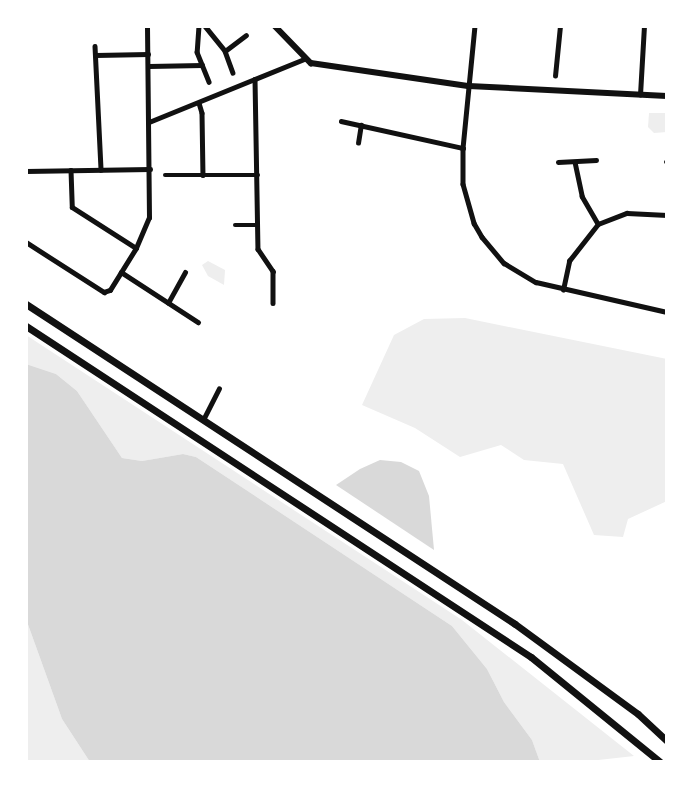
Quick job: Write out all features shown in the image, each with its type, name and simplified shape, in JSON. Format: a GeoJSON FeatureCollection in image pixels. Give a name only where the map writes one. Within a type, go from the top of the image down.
{"type":"FeatureCollection","features":[{"type":"Feature","properties":{"kind":"main road"},"geometry":{"type":"LineString","coordinates":[[26,304],[515,624],[638,714],[667,741]]}},
{"type":"Feature","properties":{"kind":"main road"},"geometry":{"type":"LineString","coordinates":[[26,326],[531,658],[660,762]]}},
{"type":"Feature","properties":{"kind":"street"},"geometry":{"type":"LineString","coordinates":[[26,242],[104,292],[110,290],[136,248],[149,223],[150,122],[147,26]]}},
{"type":"Feature","properties":{"kind":"street"},"geometry":{"type":"LineString","coordinates":[[199,26],[197,52],[209,82]]}},
{"type":"Feature","properties":{"kind":"street"},"geometry":{"type":"LineString","coordinates":[[204,26],[225,51],[233,73]]}},
{"type":"Feature","properties":{"kind":"street"},"geometry":{"type":"LineString","coordinates":[[275,26],[304,59],[311,63],[469,86],[667,96]]}},
{"type":"Feature","properties":{"kind":"street"},"geometry":{"type":"LineString","coordinates":[[476,26],[463,148],[464,196],[474,223],[491,250],[520,274],[563,290],[667,312]]}},
{"type":"Feature","properties":{"kind":"street"},"geometry":{"type":"LineString","coordinates":[[555,76],[560,26]]}},
{"type":"Feature","properties":{"kind":"street"},"geometry":{"type":"LineString","coordinates":[[640,95],[644,26]]}},
{"type":"Feature","properties":{"kind":"street"},"geometry":{"type":"LineString","coordinates":[[225,51],[246,36]]}},
{"type":"Feature","properties":{"kind":"street"},"geometry":{"type":"LineString","coordinates":[[95,46],[101,170]]}},
{"type":"Feature","properties":{"kind":"street"},"geometry":{"type":"LineString","coordinates":[[96,55],[148,54]]}},
{"type":"Feature","properties":{"kind":"street"},"geometry":{"type":"LineString","coordinates":[[150,122],[304,59]]}},
{"type":"Feature","properties":{"kind":"street"},"geometry":{"type":"LineString","coordinates":[[149,66],[202,65]]}},
{"type":"Feature","properties":{"kind":"street"},"geometry":{"type":"LineString","coordinates":[[255,79],[258,249],[273,271],[273,303]]}},
{"type":"Feature","properties":{"kind":"street"},"geometry":{"type":"LineString","coordinates":[[199,103],[202,113],[203,175]]}},
{"type":"Feature","properties":{"kind":"street"},"geometry":{"type":"LineString","coordinates":[[341,121],[432,144],[463,148]]}},
{"type":"Feature","properties":{"kind":"street"},"geometry":{"type":"LineString","coordinates":[[358,143],[361,125]]}},
{"type":"Feature","properties":{"kind":"street"},"geometry":{"type":"LineString","coordinates":[[558,162],[596,160]]}},
{"type":"Feature","properties":{"kind":"street"},"geometry":{"type":"LineString","coordinates":[[575,162],[582,196],[598,224]]}},
{"type":"Feature","properties":{"kind":"street"},"geometry":{"type":"LineString","coordinates":[[26,171],[150,169]]}},
{"type":"Feature","properties":{"kind":"street"},"geometry":{"type":"LineString","coordinates":[[71,170],[72,207],[136,248]]}},
{"type":"Feature","properties":{"kind":"street"},"geometry":{"type":"LineString","coordinates":[[164,174],[258,175]]}},
{"type":"Feature","properties":{"kind":"street"},"geometry":{"type":"LineString","coordinates":[[563,290],[574,250],[598,224],[627,213],[667,215]]}},
{"type":"Feature","properties":{"kind":"street"},"geometry":{"type":"LineString","coordinates":[[235,225],[258,225]]}},
{"type":"Feature","properties":{"kind":"street"},"geometry":{"type":"LineString","coordinates":[[122,272],[198,322]]}},
{"type":"Feature","properties":{"kind":"street"},"geometry":{"type":"LineString","coordinates":[[168,303],[185,272]]}},
{"type":"Feature","properties":{"kind":"street"},"geometry":{"type":"LineString","coordinates":[[203,420],[219,389]]}},
{"type":"Feature","properties":{"kind":"shaded area"},"geometry":{"type":"Polygon","coordinates":[[[649,113],[667,113],[667,132],[654,133],[648,127],[649,113]]]}},
{"type":"Feature","properties":{"kind":"shaded area"},"geometry":{"type":"Polygon","coordinates":[[[208,261],[225,270],[224,285],[208,276],[202,265],[208,261]]]}},
{"type":"Feature","properties":{"kind":"shaded area"},"geometry":{"type":"Polygon","coordinates":[[[465,318],[667,359],[667,501],[628,519],[623,537],[594,535],[563,464],[524,460],[501,445],[460,457],[415,428],[362,405],[394,335],[424,319],[465,318]]]}},
{"type":"Feature","properties":{"kind":"shaded area"},"geometry":{"type":"Polygon","coordinates":[[[26,335],[462,620],[634,756],[580,762],[540,762],[532,740],[504,702],[487,669],[452,626],[196,457],[183,454],[142,461],[122,458],[77,391],[56,374],[26,364],[26,335]]]}},
{"type":"Feature","properties":{"kind":"shaded area"},"geometry":{"type":"Polygon","coordinates":[[[26,364],[56,374],[77,391],[122,458],[142,461],[183,454],[196,457],[452,626],[487,669],[504,702],[532,740],[540,762],[90,762],[62,719],[26,619],[26,364]]]}},
{"type":"Feature","properties":{"kind":"shaded area"},"geometry":{"type":"Polygon","coordinates":[[[380,460],[401,462],[419,471],[429,496],[434,550],[336,485],[360,469],[380,460]]]}},
{"type":"Feature","properties":{"kind":"shaded area"},"geometry":{"type":"Polygon","coordinates":[[[26,619],[62,719],[90,762],[26,762],[26,619]]]}}]}
